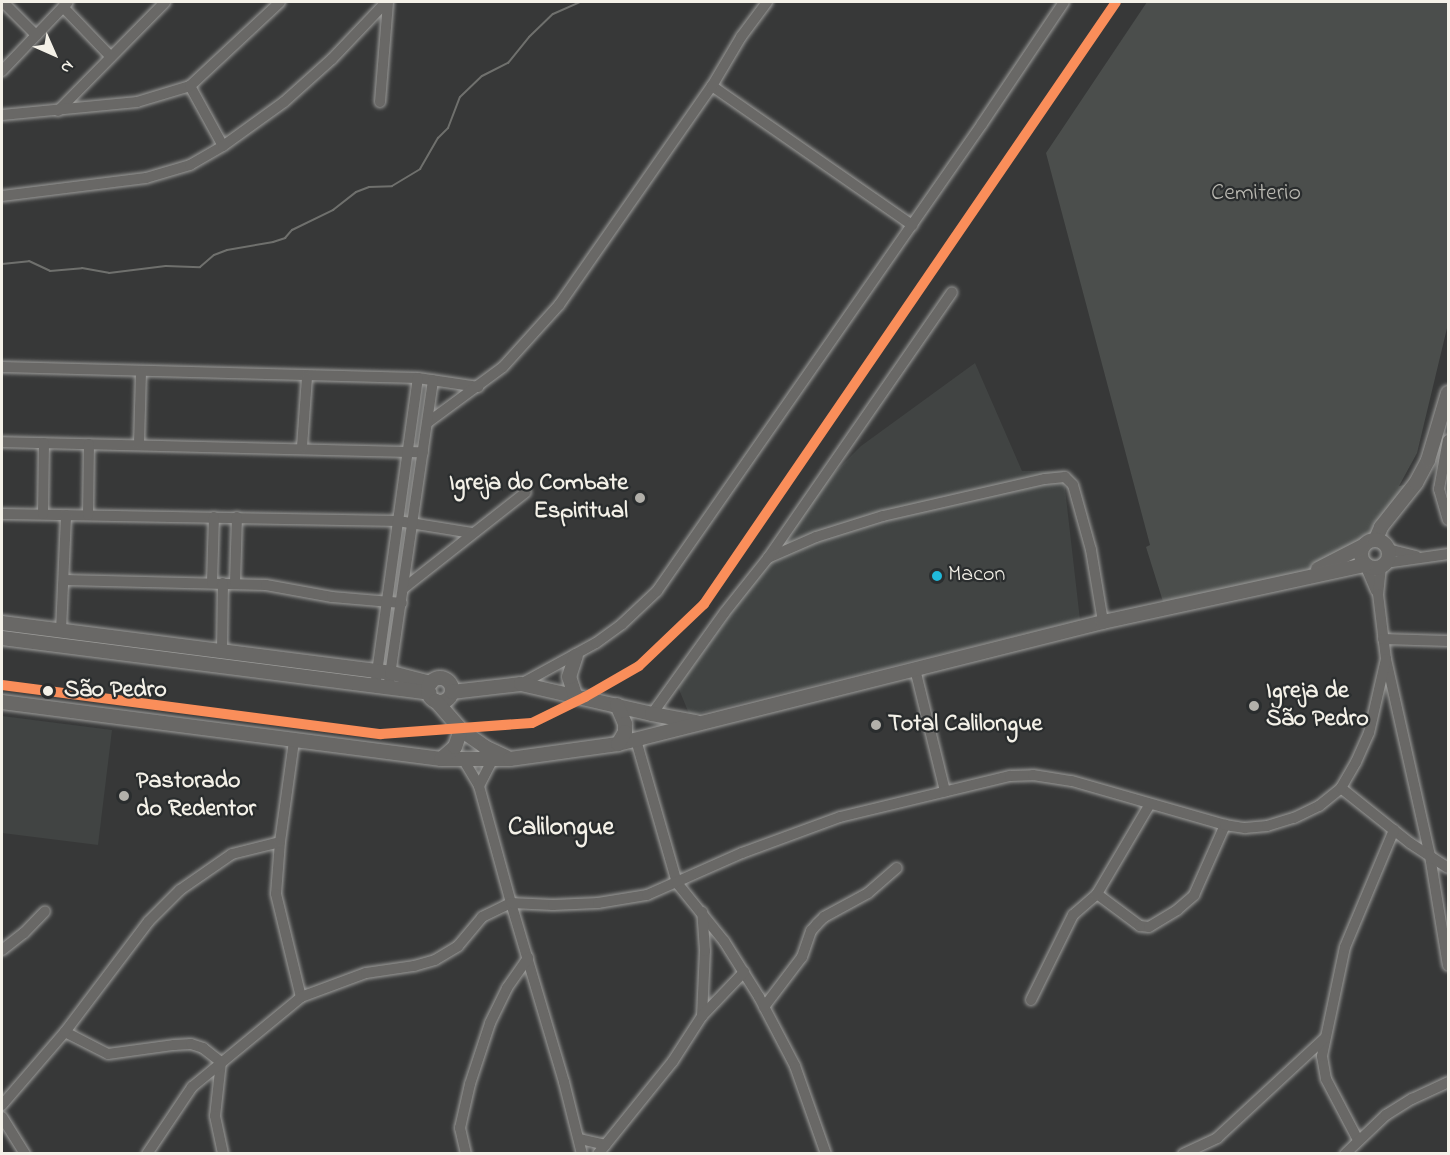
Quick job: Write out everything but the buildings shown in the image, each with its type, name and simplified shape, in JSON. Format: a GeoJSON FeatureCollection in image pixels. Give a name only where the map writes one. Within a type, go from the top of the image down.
{"type":"FeatureCollection","features":[{"type":"Feature","properties":{"kind":"main road"},"geometry":{"type":"LineString","coordinates":[[2,702],[441,759],[510,759],[618,744],[1103,622],[1339,569],[1383,565],[1389,556],[1383,544],[1381,527],[1407,496],[1428,460],[1449,393]]}},
{"type":"Feature","properties":{"kind":"main road"},"geometry":{"type":"LineString","coordinates":[[1295,580],[1363,546],[1383,544]]}},
{"type":"Feature","properties":{"kind":"main road"},"geometry":{"type":"LineString","coordinates":[[1363,546],[1360,556],[1365,565]]}},
{"type":"Feature","properties":{"kind":"main road"},"geometry":{"type":"LineString","coordinates":[[2,623],[61,632],[145,651],[222,652],[382,688],[432,692],[461,730],[485,747],[510,759]]}},
{"type":"Feature","properties":{"kind":"main road"},"geometry":{"type":"LineString","coordinates":[[2,638],[145,651],[300,669],[392,673],[446,700],[452,692],[451,684],[445,679],[437,679],[432,692]]}},
{"type":"Feature","properties":{"kind":"main road"},"geometry":{"type":"LineString","coordinates":[[575,694],[569,677],[576,656]]}},
{"type":"Feature","properties":{"kind":"main road"},"geometry":{"type":"LineString","coordinates":[[452,692],[521,684],[701,723]]}},
{"type":"Feature","properties":{"kind":"main road"},"geometry":{"type":"LineString","coordinates":[[617,705],[625,724],[625,732],[618,744]]}},
{"type":"Feature","properties":{"kind":"main road"},"geometry":{"type":"LineString","coordinates":[[441,759],[455,747],[461,730]]}},
{"type":"Feature","properties":{"kind":"street"},"geometry":{"type":"LineString","coordinates":[[3,2],[36,35]]}},
{"type":"Feature","properties":{"kind":"street"},"geometry":{"type":"LineString","coordinates":[[58,111],[165,2]]}},
{"type":"Feature","properties":{"kind":"street"},"geometry":{"type":"LineString","coordinates":[[2,116],[137,102],[190,86],[280,2]]}},
{"type":"Feature","properties":{"kind":"street"},"geometry":{"type":"LineString","coordinates":[[380,102],[387,2]]}},
{"type":"Feature","properties":{"kind":"street"},"geometry":{"type":"LineString","coordinates":[[2,196],[169,173],[190,165],[223,146],[284,102],[332,59],[387,2]]}},
{"type":"Feature","properties":{"kind":"street"},"geometry":{"type":"LineString","coordinates":[[427,423],[503,367],[559,305],[712,86],[741,37],[767,2]]}},
{"type":"Feature","properties":{"kind":"street"},"geometry":{"type":"LineString","coordinates":[[521,684],[576,656],[622,624],[657,591],[1064,2]]}},
{"type":"Feature","properties":{"kind":"street"},"geometry":{"type":"LineString","coordinates":[[2,71],[65,4],[111,57]]}},
{"type":"Feature","properties":{"kind":"street"},"geometry":{"type":"LineString","coordinates":[[190,86],[223,146]]}},
{"type":"Feature","properties":{"kind":"street"},"geometry":{"type":"LineString","coordinates":[[712,86],[912,225]]}},
{"type":"Feature","properties":{"kind":"street"},"geometry":{"type":"LineString","coordinates":[[652,714],[725,612],[768,558],[952,292]]}},
{"type":"Feature","properties":{"kind":"street"},"geometry":{"type":"LineString","coordinates":[[2,366],[307,377],[418,378],[478,387]]}},
{"type":"Feature","properties":{"kind":"street"},"geometry":{"type":"LineString","coordinates":[[139,444],[141,372]]}},
{"type":"Feature","properties":{"kind":"street"},"geometry":{"type":"LineString","coordinates":[[302,447],[307,377]]}},
{"type":"Feature","properties":{"kind":"street"},"geometry":{"type":"LineString","coordinates":[[382,688],[377,672],[418,378]]}},
{"type":"Feature","properties":{"kind":"street"},"geometry":{"type":"LineString","coordinates":[[382,688],[392,673],[433,380]]}},
{"type":"Feature","properties":{"kind":"street"},"geometry":{"type":"LineString","coordinates":[[1449,440],[1439,489],[1449,520]]}},
{"type":"Feature","properties":{"kind":"street"},"geometry":{"type":"LineString","coordinates":[[2,442],[302,447],[423,453]]}},
{"type":"Feature","properties":{"kind":"street"},"geometry":{"type":"LineString","coordinates":[[43,514],[44,444]]}},
{"type":"Feature","properties":{"kind":"street"},"geometry":{"type":"LineString","coordinates":[[88,515],[89,444]]}},
{"type":"Feature","properties":{"kind":"street"},"geometry":{"type":"LineString","coordinates":[[768,558],[816,537],[883,516],[1045,479],[1065,477],[1073,485],[1090,550],[1103,622]]}},
{"type":"Feature","properties":{"kind":"street"},"geometry":{"type":"LineString","coordinates":[[404,588],[526,492]]}},
{"type":"Feature","properties":{"kind":"street"},"geometry":{"type":"LineString","coordinates":[[2,514],[398,521],[472,533]]}},
{"type":"Feature","properties":{"kind":"street"},"geometry":{"type":"LineString","coordinates":[[61,632],[66,515]]}},
{"type":"Feature","properties":{"kind":"street"},"geometry":{"type":"LineString","coordinates":[[214,517],[222,652]]}},
{"type":"Feature","properties":{"kind":"street"},"geometry":{"type":"LineString","coordinates":[[235,583],[237,517]]}},
{"type":"Feature","properties":{"kind":"street"},"geometry":{"type":"LineString","coordinates":[[1383,544],[1422,557]]}},
{"type":"Feature","properties":{"kind":"street"},"geometry":{"type":"LineString","coordinates":[[1449,554],[1383,565],[1378,594],[1386,659],[1430,856],[1449,966]]}},
{"type":"Feature","properties":{"kind":"street"},"geometry":{"type":"LineString","coordinates":[[1365,565],[1378,594]]}},
{"type":"Feature","properties":{"kind":"street"},"geometry":{"type":"LineString","coordinates":[[64,580],[235,583],[402,603]]}},
{"type":"Feature","properties":{"kind":"street"},"geometry":{"type":"LineString","coordinates":[[1383,639],[1449,641]]}},
{"type":"Feature","properties":{"kind":"street"},"geometry":{"type":"LineString","coordinates":[[147,1154],[192,1087],[302,997],[366,973],[414,966],[435,960],[458,946],[482,917],[511,903],[553,906],[598,903],[647,895],[742,853],[840,817],[1010,776],[1034,775],[1072,781],[1225,825],[1245,828],[1267,826],[1293,818],[1319,806],[1341,788],[1369,733],[1386,659]]}},
{"type":"Feature","properties":{"kind":"street"},"geometry":{"type":"LineString","coordinates":[[915,669],[945,791]]}},
{"type":"Feature","properties":{"kind":"street"},"geometry":{"type":"LineString","coordinates":[[636,740],[677,883],[702,912],[744,972],[764,1007],[795,1066],[826,1154]]}},
{"type":"Feature","properties":{"kind":"street"},"geometry":{"type":"LineString","coordinates":[[294,741],[280,842],[276,894],[302,997]]}},
{"type":"Feature","properties":{"kind":"street"},"geometry":{"type":"LineString","coordinates":[[463,759],[479,786],[579,1149],[601,1151],[673,1061],[702,1016],[744,972]]}},
{"type":"Feature","properties":{"kind":"street"},"geometry":{"type":"LineString","coordinates":[[479,786],[492,760]]}},
{"type":"Feature","properties":{"kind":"street"},"geometry":{"type":"LineString","coordinates":[[1341,788],[1394,830],[1449,868]]}},
{"type":"Feature","properties":{"kind":"street"},"geometry":{"type":"LineString","coordinates":[[1031,1000],[1073,915],[1096,894],[1150,804]]}},
{"type":"Feature","properties":{"kind":"street"},"geometry":{"type":"LineString","coordinates":[[1096,894],[1140,926],[1149,927],[1177,910],[1194,895],[1225,825]]}},
{"type":"Feature","properties":{"kind":"street"},"geometry":{"type":"LineString","coordinates":[[1358,1140],[1326,1079],[1322,1056],[1345,947],[1394,830]]}},
{"type":"Feature","properties":{"kind":"street"},"geometry":{"type":"LineString","coordinates":[[2,1105],[65,1032],[149,921],[180,890],[210,867],[232,854],[280,842]]}},
{"type":"Feature","properties":{"kind":"street"},"geometry":{"type":"LineString","coordinates":[[764,1007],[802,957],[811,931],[824,916],[868,893],[897,868]]}},
{"type":"Feature","properties":{"kind":"street"},"geometry":{"type":"LineString","coordinates":[[2,950],[24,933],[45,911]]}},
{"type":"Feature","properties":{"kind":"street"},"geometry":{"type":"LineString","coordinates":[[702,912],[705,951],[702,1016]]}},
{"type":"Feature","properties":{"kind":"street"},"geometry":{"type":"LineString","coordinates":[[466,1154],[460,1128],[470,1084],[490,1023],[507,988],[528,958]]}},
{"type":"Feature","properties":{"kind":"street"},"geometry":{"type":"LineString","coordinates":[[65,1032],[108,1054],[191,1044],[203,1048],[221,1062]]}},
{"type":"Feature","properties":{"kind":"street"},"geometry":{"type":"LineString","coordinates":[[1183,1154],[1217,1138],[1325,1038]]}},
{"type":"Feature","properties":{"kind":"street"},"geometry":{"type":"LineString","coordinates":[[221,1062],[215,1116],[223,1154]]}},
{"type":"Feature","properties":{"kind":"street"},"geometry":{"type":"LineString","coordinates":[[1345,1154],[1386,1115],[1412,1098],[1449,1082]]}},
{"type":"Feature","properties":{"kind":"street"},"geometry":{"type":"LineString","coordinates":[[2,1117],[25,1154]]}},
{"type":"Feature","properties":{"kind":"shaded area"},"geometry":{"type":"Polygon","coordinates":[[[975,363],[1022,471],[1063,471],[1080,620],[690,716],[678,687],[827,480],[861,446],[975,363]]]}},
{"type":"Feature","properties":{"kind":"shaded area"},"geometry":{"type":"Polygon","coordinates":[[[2,716],[112,730],[98,845],[2,833],[2,716]]]}},
{"type":"Feature","properties":{"kind":"green space","name":"Cemiterio"},"geometry":{"type":"Polygon","coordinates":[[[1147,2],[1448,2],[1448,324],[1417,453],[1399,486],[1416,483],[1371,540],[1321,568],[1165,608],[1146,547],[1150,545],[1046,153],[1147,2]]]}},
{"type":"Feature","properties":{"kind":"waterway"},"geometry":{"type":"LineString","coordinates":[[2,264],[29,261],[50,271],[82,268],[109,273],[166,266],[200,267],[214,255],[227,250],[285,238],[292,230],[333,210],[356,192],[369,187],[392,186],[420,169],[438,138],[448,128],[460,97],[482,76],[508,63],[529,37],[553,14],[580,2]]}},
{"type":"Feature","properties":{"kind":"transit line"},"geometry":{"type":"LineString","coordinates":[[2,685],[381,734],[532,723],[585,697],[639,666],[704,604],[1116,2]]}},
{"type":"Feature","properties":{"kind":"place","name":"Igreja do Combate Espiritual"},"geometry":{"type":"Point","coordinates":[640,498]}},
{"type":"Feature","properties":{"kind":"place","name":"Macon"},"geometry":{"type":"Point","coordinates":[937,576]}},
{"type":"Feature","properties":{"kind":"place","name":"São Pedro"},"geometry":{"type":"Point","coordinates":[48,691]}},
{"type":"Feature","properties":{"kind":"place","name":"Igreja de São Pedro"},"geometry":{"type":"Point","coordinates":[1254,706]}},
{"type":"Feature","properties":{"kind":"place","name":"Total Calilongue"},"geometry":{"type":"Point","coordinates":[876,725]}},
{"type":"Feature","properties":{"kind":"place","name":"Pastorado do Redentor"},"geometry":{"type":"Point","coordinates":[124,796]}},
{"type":"Feature","properties":{"kind":"district","name":"Calilongue"},"geometry":{"type":"Point","coordinates":[561,829]}}]}
